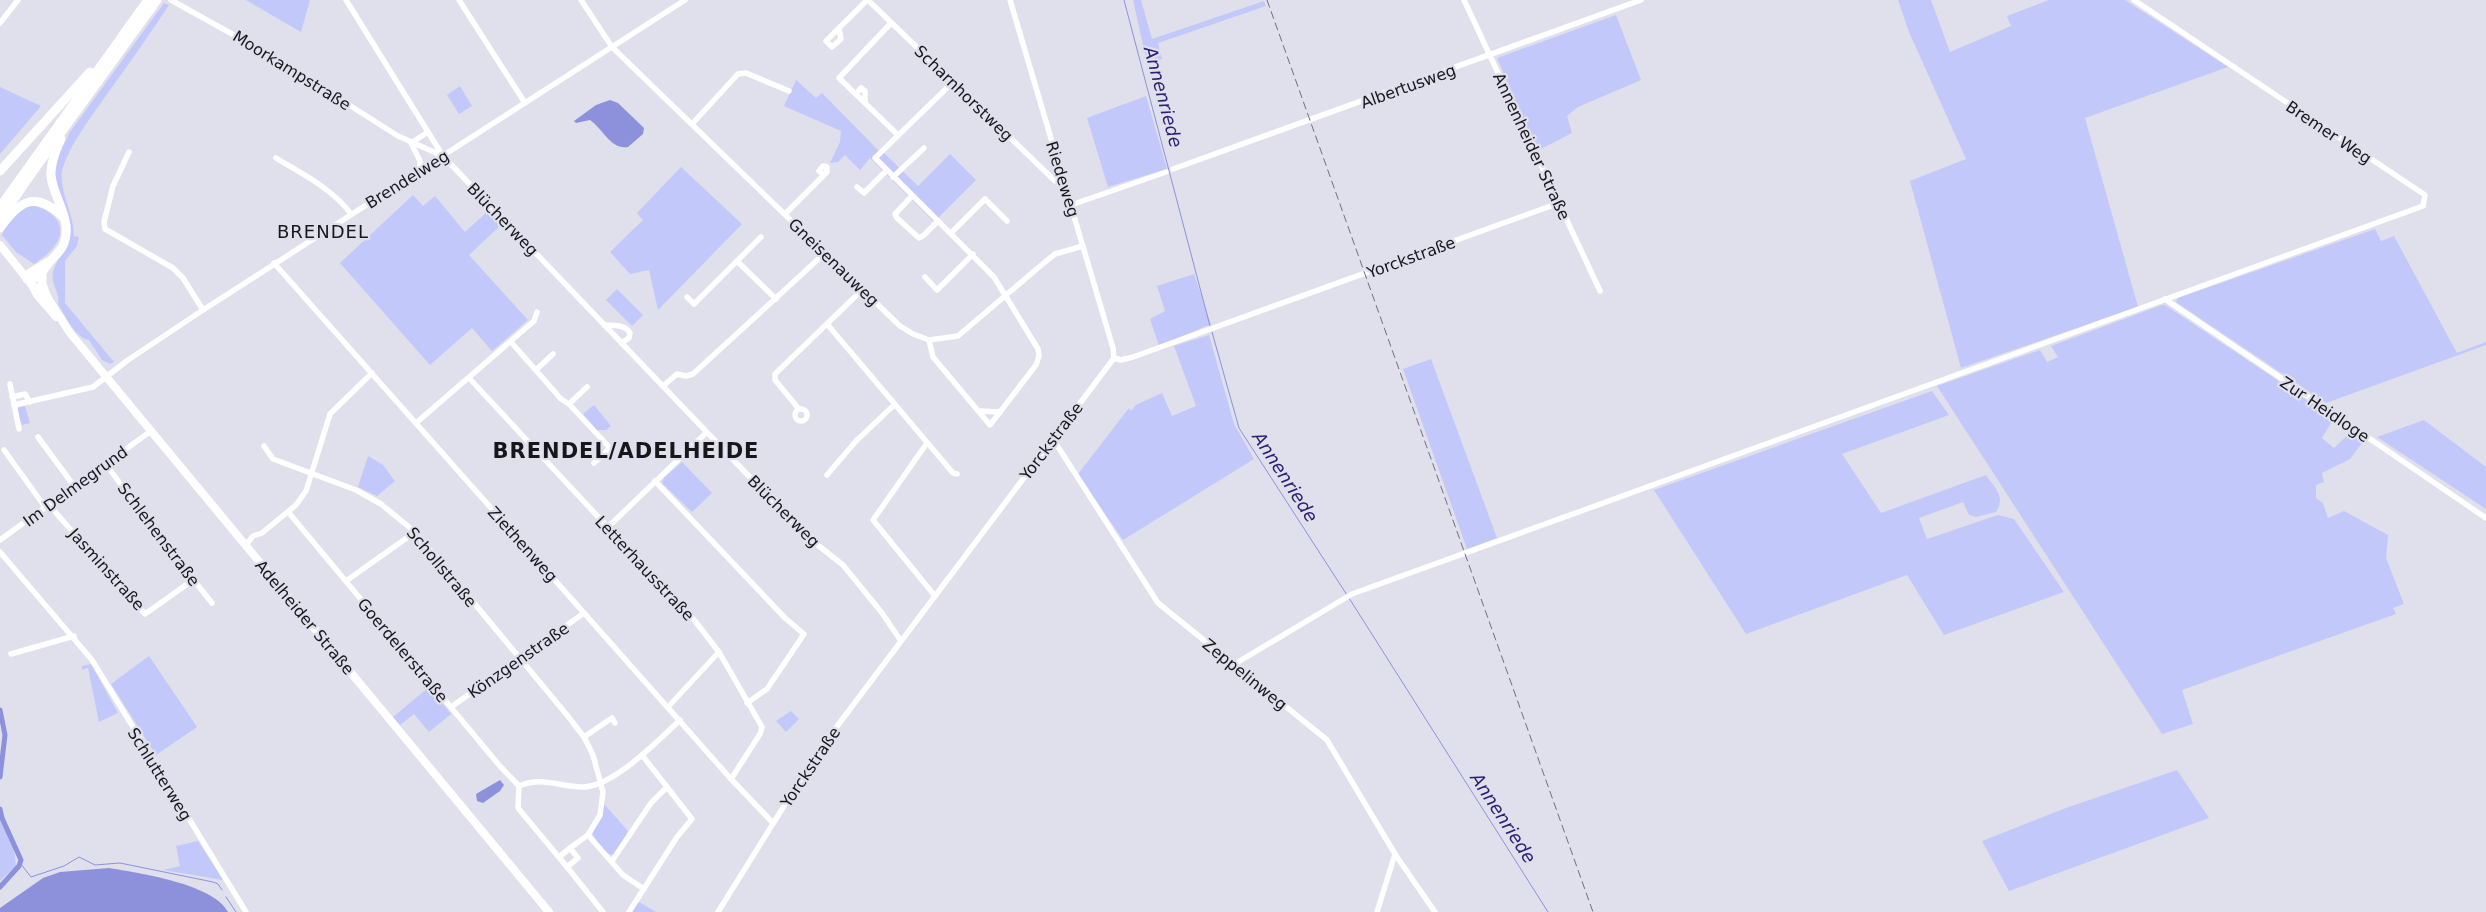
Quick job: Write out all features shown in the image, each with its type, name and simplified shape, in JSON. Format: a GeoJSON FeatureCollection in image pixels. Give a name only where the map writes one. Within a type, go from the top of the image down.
{"type":"FeatureCollection","features":[{"type":"Feature","properties":{"kind":"highway"},"geometry":{"type":"LineString","coordinates":[[0,206],[148,0]]}},
{"type":"Feature","properties":{"kind":"highway"},"geometry":{"type":"LineString","coordinates":[[0,220],[157,0]]}},
{"type":"Feature","properties":{"kind":"highway"},"geometry":{"type":"LineString","coordinates":[[0,171],[99,61],[110,53]]}},
{"type":"Feature","properties":{"kind":"highway"},"geometry":{"type":"LineString","coordinates":[[28,280],[42,272],[64,243],[66,234],[64,218],[54,190],[52,166],[57,148],[73,122],[77,110]]}},
{"type":"Feature","properties":{"kind":"highway"},"geometry":{"type":"LineString","coordinates":[[0,228],[17,207],[34,201],[50,205],[64,218]]}},
{"type":"Feature","properties":{"kind":"highway"},"geometry":{"type":"LineString","coordinates":[[28,280],[50,261]]}},
{"type":"Feature","properties":{"kind":"highway"},"geometry":{"type":"LineString","coordinates":[[42,272],[42,284],[46,295]]}},
{"type":"Feature","properties":{"kind":"main road","name":"Adelheider Straße"},"geometry":{"type":"LineString","coordinates":[[0,245],[28,280],[46,295],[61,322]]}},
{"type":"Feature","properties":{"kind":"main road","name":"Adelheider Straße"},"geometry":{"type":"LineString","coordinates":[[28,280],[36,296],[61,322],[151,431],[248,543],[549,912]]}},
{"type":"Feature","properties":{"kind":"street"},"geometry":{"type":"LineString","coordinates":[[0,22],[18,0]]}},
{"type":"Feature","properties":{"kind":"street","name":"Moorkampstraße"},"geometry":{"type":"LineString","coordinates":[[171,0],[275,58],[411,143],[443,156]]}},
{"type":"Feature","properties":{"kind":"street"},"geometry":{"type":"LineString","coordinates":[[346,0],[443,156]]}},
{"type":"Feature","properties":{"kind":"street"},"geometry":{"type":"LineString","coordinates":[[459,0],[525,102]]}},
{"type":"Feature","properties":{"kind":"street","name":"Gneisenauweg"},"geometry":{"type":"LineString","coordinates":[[581,0],[612,47],[900,326],[913,334],[929,340]]}},
{"type":"Feature","properties":{"kind":"street","name":"Brendelweg"},"geometry":{"type":"LineString","coordinates":[[14,406],[93,387],[202,310],[684,0]]}},
{"type":"Feature","properties":{"kind":"street"},"geometry":{"type":"LineString","coordinates":[[840,28],[867,0]]}},
{"type":"Feature","properties":{"kind":"street","name":"Scharnhorstweg"},"geometry":{"type":"LineString","coordinates":[[867,0],[1055,181],[1063,180]]}},
{"type":"Feature","properties":{"kind":"street","name":"Riedeweg"},"geometry":{"type":"LineString","coordinates":[[1010,0],[1114,348],[1114,358]]}},
{"type":"Feature","properties":{"kind":"street","name":"Annenheider Straße"},"geometry":{"type":"LineString","coordinates":[[1464,0],[1600,291]]}},
{"type":"Feature","properties":{"kind":"street","name":"Albertusweg"},"geometry":{"type":"LineString","coordinates":[[1173,169],[1641,0]]}},
{"type":"Feature","properties":{"kind":"street","name":"Bremer Weg"},"geometry":{"type":"LineString","coordinates":[[2134,0],[2425,195],[2423,206],[2406,213],[2165,299]]}},
{"type":"Feature","properties":{"kind":"street"},"geometry":{"type":"LineString","coordinates":[[891,23],[839,78],[897,134]]}},
{"type":"Feature","properties":{"kind":"street"},"geometry":{"type":"LineString","coordinates":[[692,124],[738,74],[746,72],[789,91]]}},
{"type":"Feature","properties":{"kind":"street"},"geometry":{"type":"LineString","coordinates":[[953,82],[897,134],[875,158],[994,277],[1006,296],[1040,356],[1036,365],[990,424],[933,357],[929,340],[944,340],[958,336],[1006,296],[1056,254],[1083,246]]}},
{"type":"Feature","properties":{"kind":"street"},"geometry":{"type":"LineString","coordinates":[[420,170],[420,161],[411,143],[428,132]]}},
{"type":"Feature","properties":{"kind":"street"},"geometry":{"type":"LineString","coordinates":[[893,178],[924,148]]}},
{"type":"Feature","properties":{"kind":"street"},"geometry":{"type":"LineString","coordinates":[[129,152],[113,186],[104,222],[105,229],[173,268],[183,278],[202,310]]}},
{"type":"Feature","properties":{"kind":"street","name":"Blücherweg"},"geometry":{"type":"LineString","coordinates":[[443,156],[805,536],[843,565],[882,613],[901,641]]}},
{"type":"Feature","properties":{"kind":"street"},"geometry":{"type":"LineString","coordinates":[[276,158],[321,186],[344,204],[352,214]]}},
{"type":"Feature","properties":{"kind":"street"},"geometry":{"type":"LineString","coordinates":[[857,187],[864,193],[886,171]]}},
{"type":"Feature","properties":{"kind":"street"},"geometry":{"type":"LineString","coordinates":[[1071,205],[1166,172]]}},
{"type":"Feature","properties":{"kind":"street"},"geometry":{"type":"LineString","coordinates":[[785,214],[823,174]]}},
{"type":"Feature","properties":{"kind":"street"},"geometry":{"type":"LineString","coordinates":[[912,196],[896,214],[914,235],[919,238],[923,236],[938,221]]}},
{"type":"Feature","properties":{"kind":"street"},"geometry":{"type":"LineString","coordinates":[[951,233],[986,199],[1007,221]]}},
{"type":"Feature","properties":{"kind":"street","name":"Yorckstraße"},"geometry":{"type":"LineString","coordinates":[[718,912],[817,753],[1114,358],[1121,360],[1133,357],[1559,203]]}},
{"type":"Feature","properties":{"kind":"street"},"geometry":{"type":"LineString","coordinates":[[687,297],[694,304],[761,237]]}},
{"type":"Feature","properties":{"kind":"street"},"geometry":{"type":"LineString","coordinates":[[663,386],[677,374],[693,374],[825,253]]}},
{"type":"Feature","properties":{"kind":"street"},"geometry":{"type":"LineString","coordinates":[[925,277],[937,290],[973,254]]}},
{"type":"Feature","properties":{"kind":"street"},"geometry":{"type":"LineString","coordinates":[[737,261],[776,298]]}},
{"type":"Feature","properties":{"kind":"street","name":"Ziethenweg"},"geometry":{"type":"LineString","coordinates":[[274,263],[731,779],[773,823]]}},
{"type":"Feature","properties":{"kind":"street"},"geometry":{"type":"LineString","coordinates":[[799,409],[775,380],[775,374],[863,289]]}},
{"type":"Feature","properties":{"kind":"street"},"geometry":{"type":"LineString","coordinates":[[1233,665],[1342,598],[1352,594],[2165,299]]}},
{"type":"Feature","properties":{"kind":"street","name":"Zur Heidloge"},"geometry":{"type":"LineString","coordinates":[[2165,299],[2486,518]]}},
{"type":"Feature","properties":{"kind":"street"},"geometry":{"type":"LineString","coordinates":[[416,423],[534,321],[537,312]]}},
{"type":"Feature","properties":{"kind":"street"},"geometry":{"type":"LineString","coordinates":[[827,324],[927,443],[953,473],[957,474]]}},
{"type":"Feature","properties":{"kind":"street"},"geometry":{"type":"LineString","coordinates":[[604,325],[625,326],[628,329],[630,333],[629,338],[621,343]]}},
{"type":"Feature","properties":{"kind":"street"},"geometry":{"type":"LineString","coordinates":[[511,342],[537,369],[556,393],[569,404],[610,448],[594,463]]}},
{"type":"Feature","properties":{"kind":"street"},"geometry":{"type":"LineString","coordinates":[[537,369],[553,354]]}},
{"type":"Feature","properties":{"kind":"street"},"geometry":{"type":"LineString","coordinates":[[248,543],[259,538],[262,533],[289,513],[306,491],[330,414],[372,373]]}},
{"type":"Feature","properties":{"kind":"street","name":"Letterhausstraße"},"geometry":{"type":"LineString","coordinates":[[469,378],[695,621],[719,652],[762,727],[731,779]]}},
{"type":"Feature","properties":{"kind":"street"},"geometry":{"type":"LineString","coordinates":[[10,384],[19,429]]}},
{"type":"Feature","properties":{"kind":"street"},"geometry":{"type":"LineString","coordinates":[[569,404],[587,387]]}},
{"type":"Feature","properties":{"kind":"street"},"geometry":{"type":"LineString","coordinates":[[12,397],[25,394],[30,402]]}},
{"type":"Feature","properties":{"kind":"street"},"geometry":{"type":"LineString","coordinates":[[827,475],[856,441],[894,404]]}},
{"type":"Feature","properties":{"kind":"street"},"geometry":{"type":"LineString","coordinates":[[979,411],[1000,412]]}},
{"type":"Feature","properties":{"kind":"street","name":"Im Delmegrund"},"geometry":{"type":"LineString","coordinates":[[0,540],[151,431]]}},
{"type":"Feature","properties":{"kind":"street"},"geometry":{"type":"LineString","coordinates":[[608,527],[706,433]]}},
{"type":"Feature","properties":{"kind":"street"},"geometry":{"type":"LineString","coordinates":[[38,437],[74,486]]}},
{"type":"Feature","properties":{"kind":"street","name":"Zeppelinweg"},"geometry":{"type":"LineString","coordinates":[[1052,439],[1158,603],[1327,740],[1395,854],[1435,912]]}},
{"type":"Feature","properties":{"kind":"street"},"geometry":{"type":"LineString","coordinates":[[927,443],[873,520],[935,596]]}},
{"type":"Feature","properties":{"kind":"street","name":"Schollstraße"},"geometry":{"type":"LineString","coordinates":[[264,446],[273,460],[312,471],[356,490],[381,504],[415,532],[584,737],[602,780]]}},
{"type":"Feature","properties":{"kind":"street"},"geometry":{"type":"LineString","coordinates":[[4,450],[47,506]]}},
{"type":"Feature","properties":{"kind":"street","name":"Schlehenstraße"},"geometry":{"type":"LineString","coordinates":[[106,464],[212,603]]}},
{"type":"Feature","properties":{"kind":"street"},"geometry":{"type":"LineString","coordinates":[[655,481],[785,618],[804,634],[767,689],[747,703]]}},
{"type":"Feature","properties":{"kind":"street","name":"Jasminstraße"},"geometry":{"type":"LineString","coordinates":[[47,506],[145,614],[193,580]]}},
{"type":"Feature","properties":{"kind":"street","name":"Goerdelerstraße"},"geometry":{"type":"LineString","coordinates":[[289,513],[450,707],[519,786]]}},
{"type":"Feature","properties":{"kind":"street"},"geometry":{"type":"LineString","coordinates":[[346,581],[415,532]]}},
{"type":"Feature","properties":{"kind":"street","name":"Schlutterweg"},"geometry":{"type":"LineString","coordinates":[[0,552],[74,636],[92,660],[246,912]]}},
{"type":"Feature","properties":{"kind":"street","name":"Könzgenstraße"},"geometry":{"type":"LineString","coordinates":[[450,707],[584,613]]}},
{"type":"Feature","properties":{"kind":"street"},"geometry":{"type":"LineString","coordinates":[[12,654],[74,636]]}},
{"type":"Feature","properties":{"kind":"street"},"geometry":{"type":"LineString","coordinates":[[668,707],[719,652]]}},
{"type":"Feature","properties":{"kind":"street"},"geometry":{"type":"LineString","coordinates":[[584,737],[613,721],[608,712]]}},
{"type":"Feature","properties":{"kind":"street"},"geometry":{"type":"LineString","coordinates":[[603,912],[518,808],[519,786],[537,780],[586,787],[624,770],[680,720]]}},
{"type":"Feature","properties":{"kind":"street"},"geometry":{"type":"LineString","coordinates":[[629,912],[677,837],[692,819],[642,755]]}},
{"type":"Feature","properties":{"kind":"street"},"geometry":{"type":"LineString","coordinates":[[559,857],[588,835],[600,815],[603,802],[602,780]]}},
{"type":"Feature","properties":{"kind":"street"},"geometry":{"type":"LineString","coordinates":[[612,861],[650,803],[667,787]]}},
{"type":"Feature","properties":{"kind":"street"},"geometry":{"type":"LineString","coordinates":[[588,835],[623,875],[644,889]]}},
{"type":"Feature","properties":{"kind":"street"},"geometry":{"type":"LineString","coordinates":[[567,867],[578,858],[570,848]]}},
{"type":"Feature","properties":{"kind":"street"},"geometry":{"type":"LineString","coordinates":[[1377,912],[1395,854]]}},
{"type":"Feature","properties":{"kind":"shaded area"},"geometry":{"type":"Polygon","coordinates":[[[246,0],[310,0],[301,32],[246,0]]]}},
{"type":"Feature","properties":{"kind":"shaded area"},"geometry":{"type":"Polygon","coordinates":[[[1133,0],[1141,0],[1152,39],[1264,1],[1266,6],[1158,43],[1162,59],[1147,63],[1133,0]]]}},
{"type":"Feature","properties":{"kind":"shaded area"},"geometry":{"type":"Polygon","coordinates":[[[1898,0],[1931,0],[1950,52],[2011,26],[2007,16],[2049,0],[2125,0],[2228,67],[2085,118],[2138,307],[1961,368],[1910,181],[1966,159],[1909,32],[1898,0]]]}},
{"type":"Feature","properties":{"kind":"shaded area"},"geometry":{"type":"Polygon","coordinates":[[[164,3],[169,5],[82,130],[65,162],[62,172],[63,187],[72,219],[74,236],[79,237],[77,246],[65,261],[65,303],[114,362],[110,364],[102,360],[89,340],[75,331],[58,304],[53,272],[68,244],[55,173],[60,151],[70,132],[164,3]]]}},
{"type":"Feature","properties":{"kind":"shaded area"},"geometry":{"type":"Polygon","coordinates":[[[1616,15],[1641,80],[1578,107],[1567,116],[1572,133],[1537,151],[1497,58],[1616,15]]]}},
{"type":"Feature","properties":{"kind":"shaded area"},"geometry":{"type":"Polygon","coordinates":[[[796,80],[816,98],[822,93],[877,149],[884,153],[918,186],[950,154],[976,180],[934,222],[870,158],[860,170],[845,155],[838,162],[830,163],[840,142],[841,131],[784,106],[796,80]]]}},
{"type":"Feature","properties":{"kind":"shaded area"},"geometry":{"type":"Polygon","coordinates":[[[460,86],[472,106],[459,114],[447,95],[460,86]]]}},
{"type":"Feature","properties":{"kind":"shaded area"},"geometry":{"type":"Polygon","coordinates":[[[0,87],[41,106],[0,154],[0,87]]]}},
{"type":"Feature","properties":{"kind":"shaded area"},"geometry":{"type":"Polygon","coordinates":[[[1146,96],[1167,169],[1108,187],[1087,118],[1146,96]]]}},
{"type":"Feature","properties":{"kind":"shaded area"},"geometry":{"type":"Polygon","coordinates":[[[610,100],[618,103],[644,128],[643,134],[628,147],[622,147],[612,142],[590,120],[576,123],[574,121],[596,105],[610,100]]]}},
{"type":"Feature","properties":{"kind":"shaded area"},"geometry":{"type":"Polygon","coordinates":[[[681,167],[742,224],[658,310],[649,270],[630,274],[610,252],[643,220],[637,213],[681,167]]]}},
{"type":"Feature","properties":{"kind":"shaded area"},"geometry":{"type":"Polygon","coordinates":[[[413,195],[423,206],[435,196],[465,232],[488,211],[501,225],[469,255],[528,320],[492,351],[472,328],[430,365],[340,263],[413,195]]]}},
{"type":"Feature","properties":{"kind":"shaded area"},"geometry":{"type":"Polygon","coordinates":[[[29,205],[42,208],[54,216],[60,228],[60,235],[55,246],[34,264],[16,252],[2,235],[8,220],[29,205]]]}},
{"type":"Feature","properties":{"kind":"shaded area"},"geometry":{"type":"Polygon","coordinates":[[[2375,229],[2381,241],[2394,236],[2457,353],[2486,342],[2486,345],[2326,403],[2176,302],[2178,298],[2375,229]]]}},
{"type":"Feature","properties":{"kind":"shaded area"},"geometry":{"type":"Polygon","coordinates":[[[1194,274],[1211,324],[1159,346],[1150,319],[1165,311],[1157,286],[1194,274]]]}},
{"type":"Feature","properties":{"kind":"shaded area"},"geometry":{"type":"Polygon","coordinates":[[[617,289],[643,315],[632,326],[606,300],[617,289]]]}},
{"type":"Feature","properties":{"kind":"shaded area"},"geometry":{"type":"Polygon","coordinates":[[[2165,305],[2334,418],[2322,438],[2334,448],[2351,432],[2365,439],[2350,459],[2322,473],[2324,482],[2316,485],[2316,498],[2323,503],[2328,518],[2344,511],[2388,535],[2386,558],[2404,604],[2393,608],[2396,614],[2182,690],[2193,724],[2162,734],[1937,386],[2040,350],[2047,362],[2058,357],[2051,346],[2165,305]]]}},
{"type":"Feature","properties":{"kind":"shaded area"},"geometry":{"type":"Polygon","coordinates":[[[1209,335],[1234,424],[1254,459],[1123,540],[1078,474],[1129,408],[1131,411],[1136,405],[1162,393],[1172,416],[1196,406],[1174,346],[1209,335]]]}},
{"type":"Feature","properties":{"kind":"shaded area"},"geometry":{"type":"Polygon","coordinates":[[[1431,359],[1497,538],[1467,549],[1403,369],[1431,359]]]}},
{"type":"Feature","properties":{"kind":"shaded area"},"geometry":{"type":"Polygon","coordinates":[[[1932,391],[1949,415],[1842,454],[1881,513],[1986,475],[2000,497],[1999,507],[1996,512],[1976,517],[1969,515],[1963,502],[1919,518],[1927,539],[1998,515],[2014,519],[2064,592],[1944,635],[1907,575],[1746,634],[1654,490],[1932,391]]]}},
{"type":"Feature","properties":{"kind":"shaded area"},"geometry":{"type":"Polygon","coordinates":[[[594,405],[611,426],[606,430],[597,430],[583,414],[594,405]]]}},
{"type":"Feature","properties":{"kind":"shaded area"},"geometry":{"type":"Polygon","coordinates":[[[25,406],[30,423],[22,425],[16,408],[25,406]]]}},
{"type":"Feature","properties":{"kind":"shaded area"},"geometry":{"type":"Polygon","coordinates":[[[2424,420],[2486,467],[2486,509],[2377,437],[2424,420]]]}},
{"type":"Feature","properties":{"kind":"shaded area"},"geometry":{"type":"Polygon","coordinates":[[[368,456],[383,465],[395,481],[377,496],[358,487],[368,456]]]}},
{"type":"Feature","properties":{"kind":"shaded area"},"geometry":{"type":"Polygon","coordinates":[[[682,462],[712,493],[692,512],[662,483],[664,478],[682,462]]]}},
{"type":"Feature","properties":{"kind":"shaded area"},"geometry":{"type":"Polygon","coordinates":[[[149,656],[197,727],[156,755],[111,684],[149,656]]]}},
{"type":"Feature","properties":{"kind":"shaded area"},"geometry":{"type":"Polygon","coordinates":[[[91,664],[118,713],[99,722],[88,668],[82,670],[82,666],[91,664]]]}},
{"type":"Feature","properties":{"kind":"shaded area"},"geometry":{"type":"Polygon","coordinates":[[[429,687],[451,714],[429,732],[414,714],[400,725],[393,717],[429,687]]]}},
{"type":"Feature","properties":{"kind":"shaded area"},"geometry":{"type":"Polygon","coordinates":[[[791,711],[799,719],[786,732],[776,721],[791,711]]]}},
{"type":"Feature","properties":{"kind":"shaded area"},"geometry":{"type":"Polygon","coordinates":[[[2177,770],[2209,818],[2009,891],[1982,841],[2066,808],[2177,770]]]}},
{"type":"Feature","properties":{"kind":"shaded area"},"geometry":{"type":"Polygon","coordinates":[[[500,780],[504,785],[500,791],[483,803],[477,801],[476,794],[500,780]]]}},
{"type":"Feature","properties":{"kind":"shaded area"},"geometry":{"type":"Polygon","coordinates":[[[604,804],[628,831],[617,852],[612,855],[606,852],[592,832],[602,816],[604,804]]]}},
{"type":"Feature","properties":{"kind":"shaded area"},"geometry":{"type":"Polygon","coordinates":[[[0,816],[14,849],[16,866],[0,881],[0,816]]]}},
{"type":"Feature","properties":{"kind":"shaded area"},"geometry":{"type":"Polygon","coordinates":[[[198,841],[223,880],[163,870],[180,866],[176,846],[198,841]]]}},
{"type":"Feature","properties":{"kind":"shaded area"},"geometry":{"type":"Polygon","coordinates":[[[109,868],[174,881],[192,887],[220,902],[228,912],[0,912],[0,908],[43,878],[60,872],[109,868]]]}},
{"type":"Feature","properties":{"kind":"shaded area"},"geometry":{"type":"Polygon","coordinates":[[[638,902],[641,903],[656,912],[631,912],[638,902]]]}},
{"type":"Feature","properties":{"kind":"waterway","name":"Annenriede"},"geometry":{"type":"LineString","coordinates":[[1124,0],[1210,326]]}},
{"type":"Feature","properties":{"kind":"waterway","name":"Annenriede"},"geometry":{"type":"LineString","coordinates":[[1212,332],[1239,428],[1347,595]]}},
{"type":"Feature","properties":{"kind":"waterway","name":"Annenriede"},"geometry":{"type":"LineString","coordinates":[[1349,598],[1548,912]]}},
{"type":"Feature","properties":{"kind":"waterway"},"geometry":{"type":"LineString","coordinates":[[0,710],[5,735],[0,777]]}},
{"type":"Feature","properties":{"kind":"waterway"},"geometry":{"type":"LineString","coordinates":[[0,809],[2,818],[21,860],[19,866],[0,887]]}},
{"type":"Feature","properties":{"kind":"waterway"},"geometry":{"type":"LineString","coordinates":[[20,863],[31,877],[64,866],[79,857],[95,865],[120,863],[213,882],[218,884],[222,890]]}},
{"type":"Feature","properties":{"kind":"waterway"},"geometry":{"type":"LineString","coordinates":[[226,897],[236,912]]}},
{"type":"Feature","properties":{"kind":"railway"},"geometry":{"type":"LineString","coordinates":[[1267,0],[1593,912]]}},
{"type":"Feature","properties":{"kind":"district","name":"BRENDEL"},"geometry":{"type":"Point","coordinates":[323,232]}},
{"type":"Feature","properties":{"kind":"district","name":"BRENDEL/ADELHEIDE"},"geometry":{"type":"Point","coordinates":[626,451]}}]}
